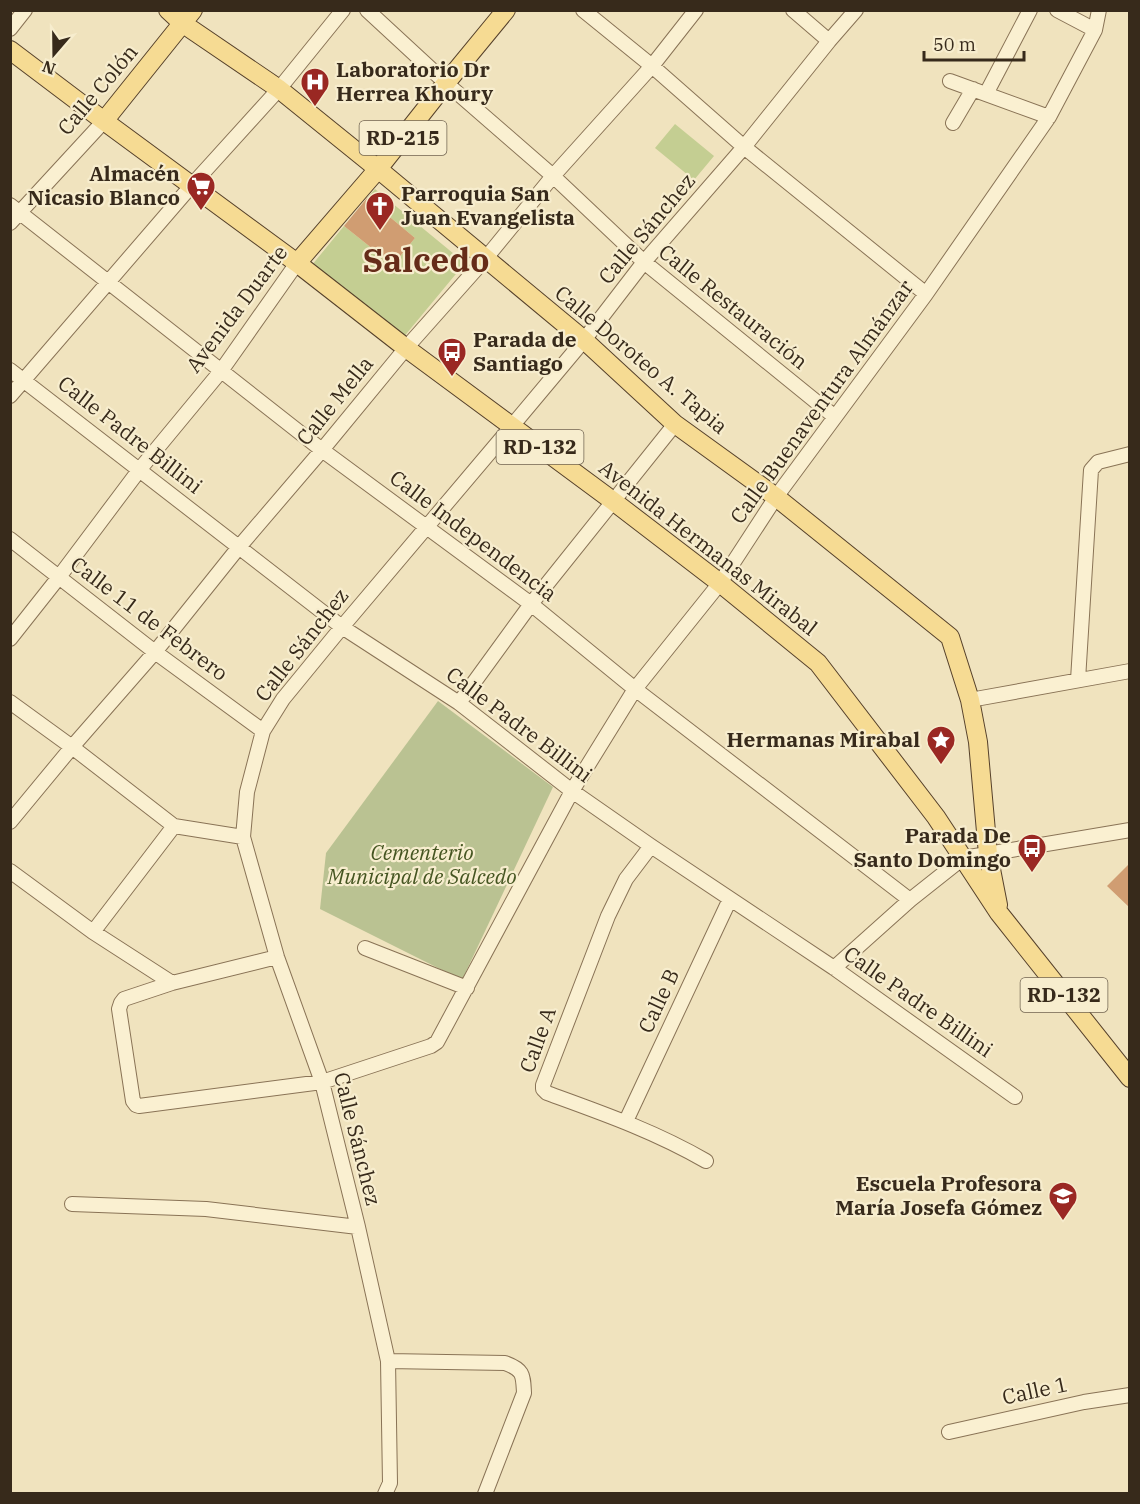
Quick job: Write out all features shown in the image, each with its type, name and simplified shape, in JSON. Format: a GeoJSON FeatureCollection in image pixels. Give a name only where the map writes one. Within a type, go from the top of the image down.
{"type":"FeatureCollection","features":[{"type":"Feature","properties":{"kind":"main road","name":"Calle Doroteo A. Tapia"},"geometry":{"type":"LineString","coordinates":[[168,10],[188,17],[279,89],[584,340],[675,424],[776,496],[950,637],[970,700],[978,742],[988,854],[999,913]]}},
{"type":"Feature","properties":{"kind":"main road","name":"Avenida Duarte"},"geometry":{"type":"LineString","coordinates":[[297,263],[378,169],[506,10]]}},
{"type":"Feature","properties":{"kind":"main road","name":"Calle Colón"},"geometry":{"type":"LineString","coordinates":[[104,121],[188,17]]}},
{"type":"Feature","properties":{"kind":"main road","name":"Avenida Hermanas Mirabal"},"geometry":{"type":"LineString","coordinates":[[10,50],[613,501],[818,663],[936,817],[999,913],[1130,1077]]}},
{"type":"Feature","properties":{"kind":"street"},"geometry":{"type":"LineString","coordinates":[[10,29],[25,10]]}},
{"type":"Feature","properties":{"kind":"street"},"geometry":{"type":"LineString","coordinates":[[10,396],[192,185],[279,89],[343,10]]}},
{"type":"Feature","properties":{"kind":"street","name":"Calle Restauración"},"geometry":{"type":"LineString","coordinates":[[367,10],[446,83],[553,176],[644,262],[835,417]]}},
{"type":"Feature","properties":{"kind":"street"},"geometry":{"type":"LineString","coordinates":[[584,10],[744,147],[926,294]]}},
{"type":"Feature","properties":{"kind":"street","name":"Calle Mella"},"geometry":{"type":"LineString","coordinates":[[10,822],[155,652],[239,547],[406,348],[486,258],[553,176],[652,66],[696,10]]}},
{"type":"Feature","properties":{"kind":"street"},"geometry":{"type":"LineString","coordinates":[[793,10],[829,41]]}},
{"type":"Feature","properties":{"kind":"street","name":"Calle Sánchez"},"geometry":{"type":"LineString","coordinates":[[385,1494],[390,1483],[388,1361],[322,1082],[277,957],[243,837],[247,792],[263,731],[283,699],[342,627],[513,426],[584,340],[644,262],[744,147],[856,10]]}},
{"type":"Feature","properties":{"kind":"street"},"geometry":{"type":"LineString","coordinates":[[953,123],[980,91],[1030,10]]}},
{"type":"Feature","properties":{"kind":"street"},"geometry":{"type":"LineString","coordinates":[[1057,10],[1095,30]]}},
{"type":"Feature","properties":{"kind":"street","name":"Calle Buenaventura Almánzar"},"geometry":{"type":"LineString","coordinates":[[172,982],[124,999],[119,1009],[133,1101],[139,1106],[322,1082],[431,1046],[437,1042],[572,791],[635,689],[720,584],[776,496],[926,294],[1049,117],[1095,30],[1099,10]]}},
{"type":"Feature","properties":{"kind":"street"},"geometry":{"type":"LineString","coordinates":[[950,81],[1049,117]]}},
{"type":"Feature","properties":{"kind":"street","name":"Calle Colón"},"geometry":{"type":"LineString","coordinates":[[14,213],[104,121]]}},
{"type":"Feature","properties":{"kind":"street","name":"Calle Independencia"},"geometry":{"type":"LineString","coordinates":[[14,213],[108,281],[322,450],[531,604],[635,689],[910,900]]}},
{"type":"Feature","properties":{"kind":"street","name":"Avenida Duarte"},"geometry":{"type":"LineString","coordinates":[[10,639],[140,469],[221,371],[297,263]]}},
{"type":"Feature","properties":{"kind":"street","name":"Calle Padre Billini"},"geometry":{"type":"LineString","coordinates":[[10,370],[342,627],[459,703],[572,791],[834,968],[1015,1096]]}},
{"type":"Feature","properties":{"kind":"street"},"geometry":{"type":"LineString","coordinates":[[459,703],[531,604],[675,424]]}},
{"type":"Feature","properties":{"kind":"street"},"geometry":{"type":"LineString","coordinates":[[1078,680],[1090,470],[1098,462],[1130,454]]}},
{"type":"Feature","properties":{"kind":"street","name":"Calle 11 de Febrero"},"geometry":{"type":"LineString","coordinates":[[10,539],[155,652],[263,731]]}},
{"type":"Feature","properties":{"kind":"street"},"geometry":{"type":"LineString","coordinates":[[970,700],[1130,671]]}},
{"type":"Feature","properties":{"kind":"street"},"geometry":{"type":"LineString","coordinates":[[10,702],[174,826],[243,837]]}},
{"type":"Feature","properties":{"kind":"street"},"geometry":{"type":"LineString","coordinates":[[93,932],[174,826]]}},
{"type":"Feature","properties":{"kind":"street"},"geometry":{"type":"LineString","coordinates":[[834,968],[910,900],[963,858],[1130,830]]}},
{"type":"Feature","properties":{"kind":"street","name":"Calle A"},"geometry":{"type":"LineString","coordinates":[[651,846],[626,879],[608,915],[543,1089],[626,1121],[677,1144],[706,1161]]}},
{"type":"Feature","properties":{"kind":"street"},"geometry":{"type":"LineString","coordinates":[[10,870],[93,932],[172,982],[277,957]]}},
{"type":"Feature","properties":{"kind":"street","name":"Calle B"},"geometry":{"type":"LineString","coordinates":[[626,1121],[730,899]]}},
{"type":"Feature","properties":{"kind":"street"},"geometry":{"type":"LineString","coordinates":[[364,948],[467,988]]}},
{"type":"Feature","properties":{"kind":"street"},"geometry":{"type":"LineString","coordinates":[[72,1204],[206,1209],[358,1227]]}},
{"type":"Feature","properties":{"kind":"street"},"geometry":{"type":"LineString","coordinates":[[388,1361],[505,1363],[516,1367],[523,1377],[524,1393],[485,1494]]}},
{"type":"Feature","properties":{"kind":"street","name":"Calle 1"},"geometry":{"type":"LineString","coordinates":[[950,1432],[1083,1402],[1130,1395]]}},
{"type":"Feature","properties":{"kind":"green space"},"geometry":{"type":"Polygon","coordinates":[[[675,124],[714,156],[694,180],[655,148],[675,124]]]}},
{"type":"Feature","properties":{"kind":"green space"},"geometry":{"type":"Polygon","coordinates":[[[375,189],[465,263],[402,339],[312,265],[344,226],[393,265],[415,238],[367,198],[375,189]]]}},
{"type":"Feature","properties":{"kind":"green space","name":"Cementerio Municipal de Salcedo"},"geometry":{"type":"Polygon","coordinates":[[[438,701],[553,787],[462,980],[320,909],[326,853],[438,701]]]}},
{"type":"Feature","properties":{"kind":"building","name":"Parroquia San Juan Evangelista"},"geometry":{"type":"Polygon","coordinates":[[[367,198],[415,238],[393,265],[344,226],[367,198]]]}},
{"type":"Feature","properties":{"kind":"building"},"geometry":{"type":"Polygon","coordinates":[[[1130,863],[1130,908],[1107,886],[1130,863]]]}},
{"type":"Feature","properties":{"kind":"place","name":"Laboratorio Dr Herrea Khoury"},"geometry":{"type":"Point","coordinates":[315,108]}},
{"type":"Feature","properties":{"kind":"place","name":"Almacén Nicasio Blanco"},"geometry":{"type":"Point","coordinates":[201,212]}},
{"type":"Feature","properties":{"kind":"place","name":"Parroquia San Juan Evangelista"},"geometry":{"type":"Point","coordinates":[380,232]}},
{"type":"Feature","properties":{"kind":"place","name":"Parada de Santiago"},"geometry":{"type":"Point","coordinates":[452,378]}},
{"type":"Feature","properties":{"kind":"place","name":"Hermanas Mirabal"},"geometry":{"type":"Point","coordinates":[941,766]}},
{"type":"Feature","properties":{"kind":"place","name":"Parada De Santo Domingo"},"geometry":{"type":"Point","coordinates":[1032,874]}},
{"type":"Feature","properties":{"kind":"place","name":"Escuela Profesora María Josefa Gómez"},"geometry":{"type":"Point","coordinates":[1063,1222]}},
{"type":"Feature","properties":{"kind":"district","name":"Salcedo"},"geometry":{"type":"Point","coordinates":[426,260]}}]}
